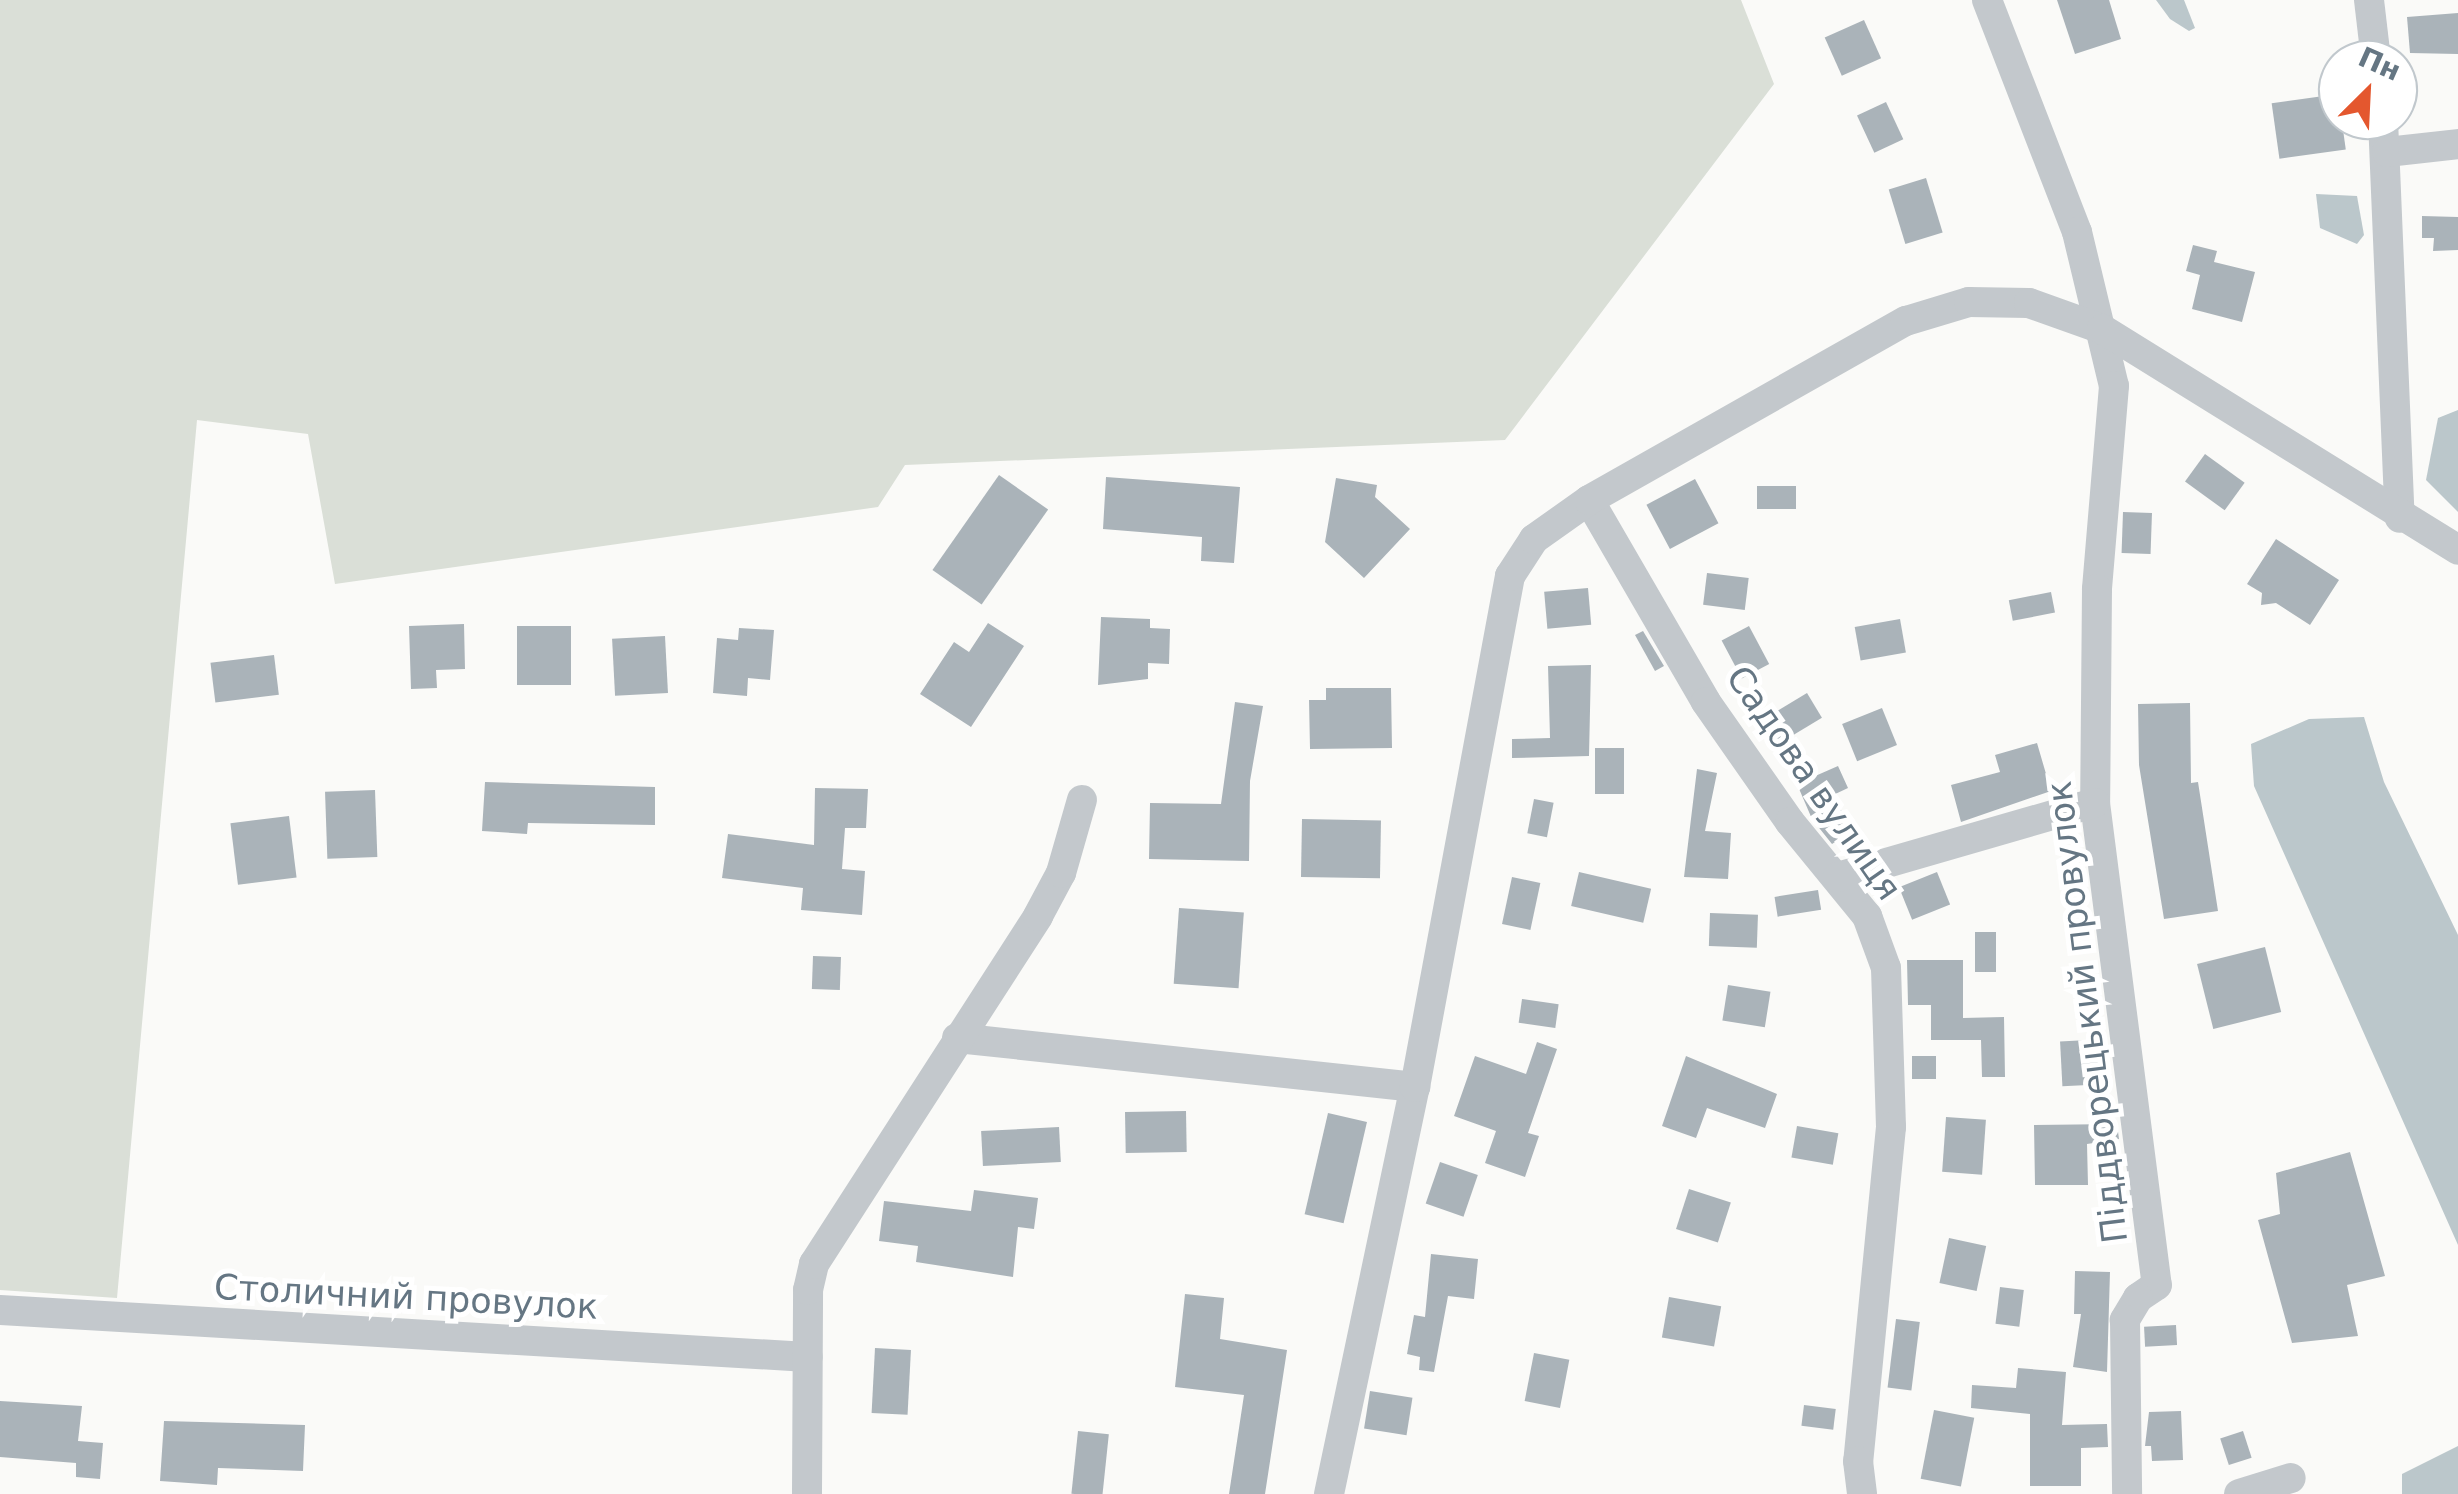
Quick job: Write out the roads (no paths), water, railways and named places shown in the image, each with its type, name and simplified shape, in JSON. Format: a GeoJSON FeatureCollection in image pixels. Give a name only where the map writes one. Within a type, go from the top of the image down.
{"type":"FeatureCollection","features":[{"type":"Feature","properties":{"kind":"street","name":"Піддворецький провулок"},"geometry":{"type":"LineString","coordinates":[[1987,0],[2077,232],[2114,386],[2097,589],[2095,803],[2157,1285],[2138,1298],[2125,1320],[2128,1494]]}},
{"type":"Feature","properties":{"kind":"street"},"geometry":{"type":"LineString","coordinates":[[2369,0],[2374,40]]}},
{"type":"Feature","properties":{"kind":"street"},"geometry":{"type":"LineString","coordinates":[[2386,140],[2400,518]]}},
{"type":"Feature","properties":{"kind":"street"},"geometry":{"type":"LineString","coordinates":[[2387,152],[2458,144]]}},
{"type":"Feature","properties":{"kind":"street"},"geometry":{"type":"LineString","coordinates":[[1329,1494],[1416,1087],[1510,576],[1534,540],[1589,500],[1906,321],[1969,302],[2029,302],[2102,329],[2400,518],[2458,550]]}},
{"type":"Feature","properties":{"kind":"street","name":"Садова вулиця"},"geometry":{"type":"LineString","coordinates":[[1589,500],[1706,702],[1790,822],[1868,916],[1886,968],[1891,1128],[1858,1461],[1862,1494]]}},
{"type":"Feature","properties":{"kind":"street"},"geometry":{"type":"LineString","coordinates":[[807,1494],[808,1290],[824,1240],[1061,874],[1082,800]]}},
{"type":"Feature","properties":{"kind":"street"},"geometry":{"type":"LineString","coordinates":[[1838,877],[2095,803]]}},
{"type":"Feature","properties":{"kind":"street"},"geometry":{"type":"LineString","coordinates":[[958,1038],[1416,1087]]}},
{"type":"Feature","properties":{"kind":"street","name":"Столичний провулок"},"geometry":{"type":"LineString","coordinates":[[0,1310],[808,1357]]}},
{"type":"Feature","properties":{"kind":"street"},"geometry":{"type":"LineString","coordinates":[[2239,1494],[2291,1478]]}}]}
